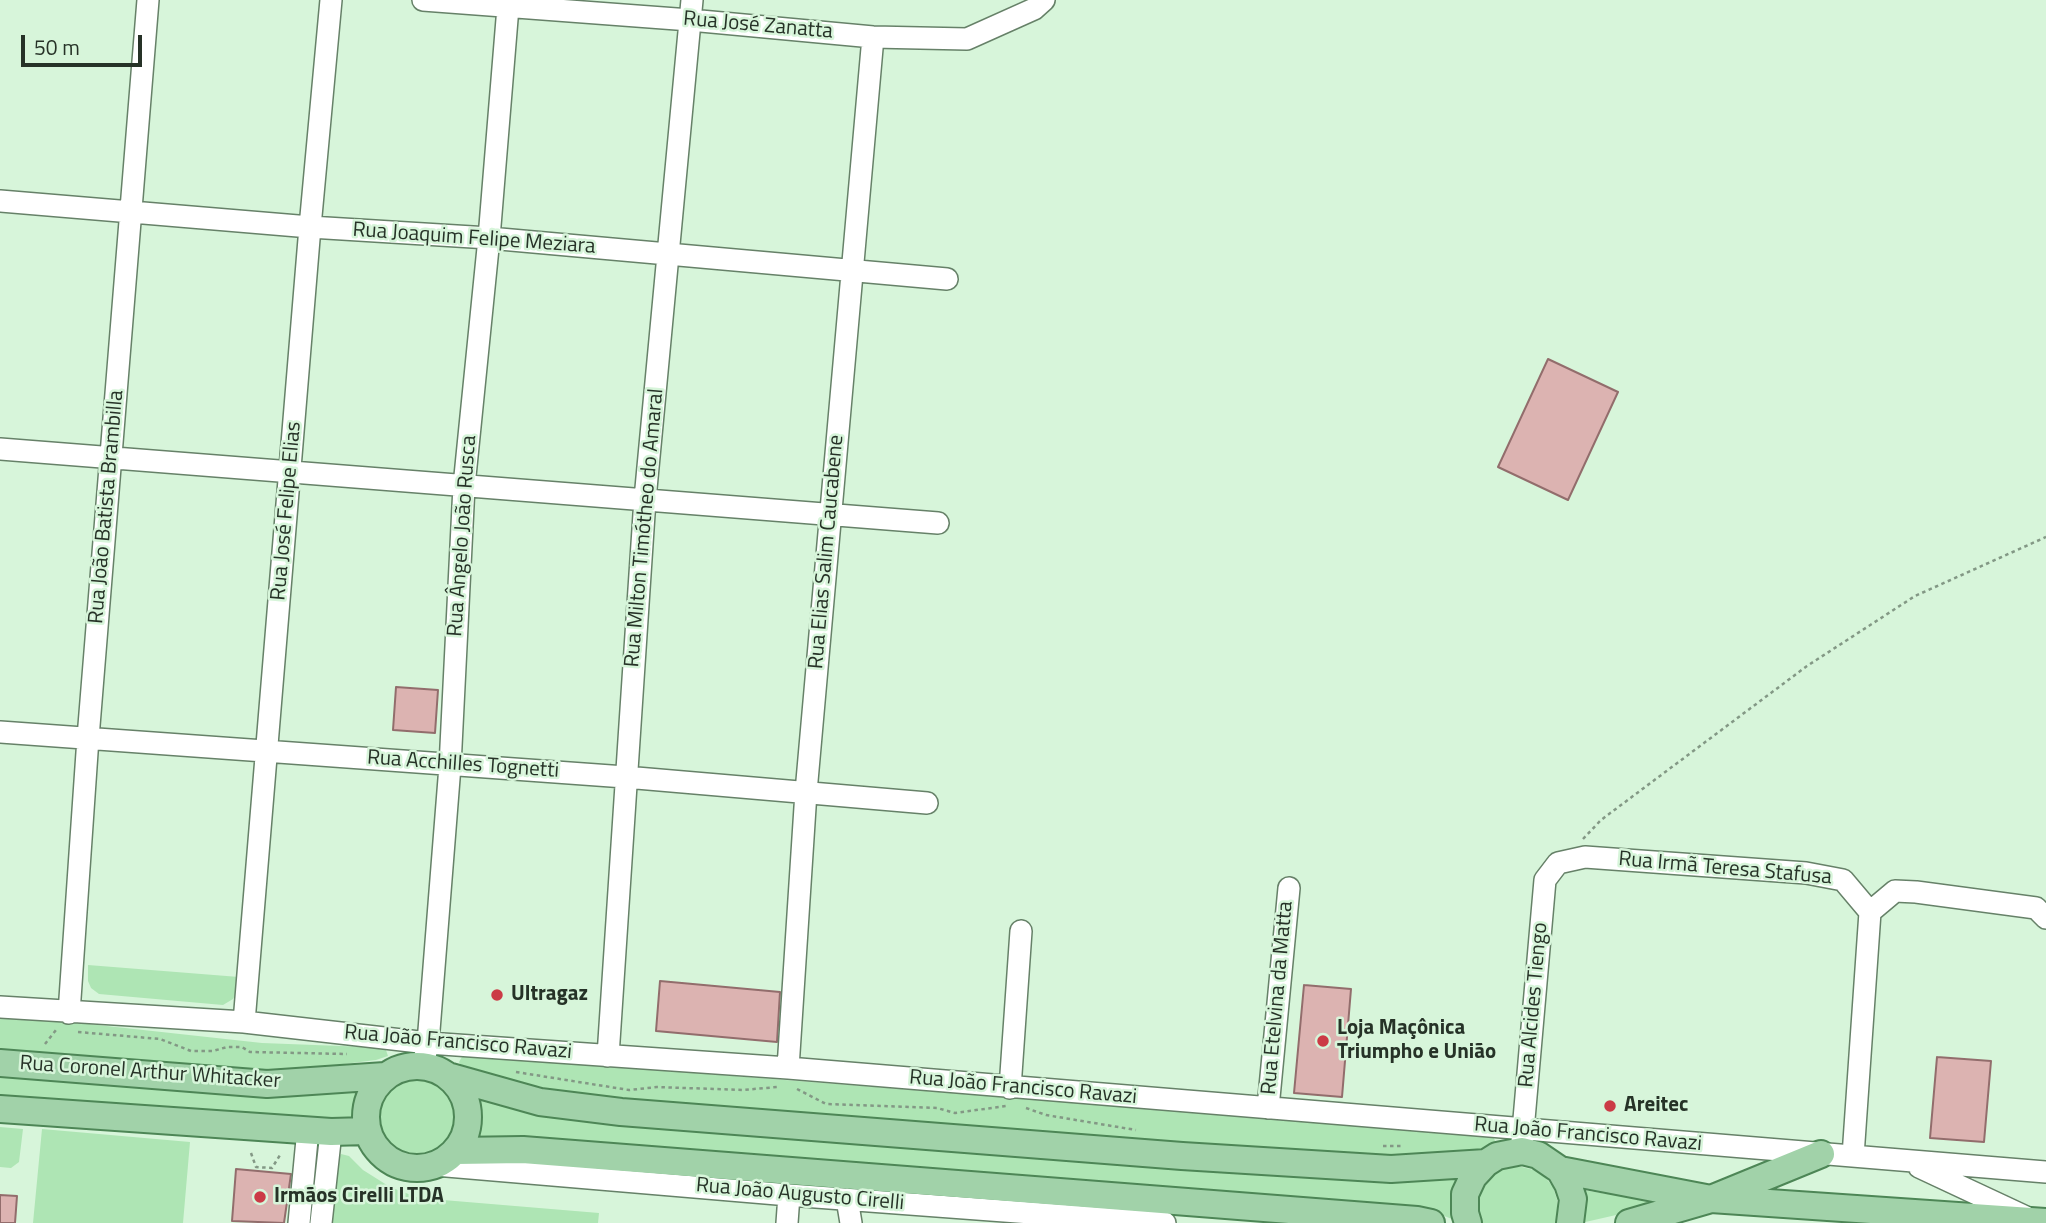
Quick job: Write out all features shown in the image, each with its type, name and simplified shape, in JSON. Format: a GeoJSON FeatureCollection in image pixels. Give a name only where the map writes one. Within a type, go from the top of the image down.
{"type":"FeatureCollection","features":[{"type":"Feature","properties":{"kind":"main road"},"geometry":{"type":"LineString","coordinates":[[1431,1223],[523,1150],[446,1158],[418,1168],[387,1158],[375,1146],[365,1116],[374,1087],[396,1069],[410,1065],[426,1054],[438,1069],[451,1077],[540,1102],[621,1112],[1182,1156],[1391,1169],[1486,1163]]}},
{"type":"Feature","properties":{"kind":"main road","name":"Rua Coronel Arthur Whitacker"},"geometry":{"type":"LineString","coordinates":[[0,1063],[267,1084],[385,1076]]}},
{"type":"Feature","properties":{"kind":"main road"},"geometry":{"type":"LineString","coordinates":[[446,1158],[465,1137],[468,1121],[467,1105],[461,1090],[451,1077]]}},
{"type":"Feature","properties":{"kind":"main road"},"geometry":{"type":"LineString","coordinates":[[0,1109],[368,1131]]}},
{"type":"Feature","properties":{"kind":"main road"},"geometry":{"type":"LineString","coordinates":[[1468,1223],[1465,1195],[1473,1177],[1486,1163],[1522,1141],[1560,1170],[1711,1199],[2040,1222]]}},
{"type":"Feature","properties":{"kind":"main road"},"geometry":{"type":"LineString","coordinates":[[1629,1223],[1711,1199],[1821,1154]]}},
{"type":"Feature","properties":{"kind":"main road"},"geometry":{"type":"LineString","coordinates":[[1560,1170],[1573,1199],[1570,1223]]}},
{"type":"Feature","properties":{"kind":"street","name":"Rua João Batista Brambilla"},"geometry":{"type":"LineString","coordinates":[[66,1022],[148,0]]}},
{"type":"Feature","properties":{"kind":"street","name":"Rua José Felipe Elias"},"geometry":{"type":"LineString","coordinates":[[244,1022],[331,0]]}},
{"type":"Feature","properties":{"kind":"street","name":"Rua José Zanatta"},"geometry":{"type":"LineString","coordinates":[[423,0],[508,7],[691,10],[873,37],[967,39],[1034,9],[1044,0]]}},
{"type":"Feature","properties":{"kind":"street","name":"Rua Ângelo João Rusca"},"geometry":{"type":"LineString","coordinates":[[426,1054],[450,766],[464,486],[489,238],[508,7]]}},
{"type":"Feature","properties":{"kind":"street","name":"Rua Milton Timótheo do Amaral"},"geometry":{"type":"LineString","coordinates":[[608,1056],[645,499],[691,10]]}},
{"type":"Feature","properties":{"kind":"street","name":"Rua Elias Salim Caucabene"},"geometry":{"type":"LineString","coordinates":[[786,1080],[806,792],[873,37]]}},
{"type":"Feature","properties":{"kind":"street","name":"Rua Joaquim Felipe Meziara"},"geometry":{"type":"LineString","coordinates":[[0,201],[310,227],[489,238],[947,279]]}},
{"type":"Feature","properties":{"kind":"street"},"geometry":{"type":"LineString","coordinates":[[0,449],[938,523]]}},
{"type":"Feature","properties":{"kind":"street","name":"Rua Acchilles Tognetti"},"geometry":{"type":"LineString","coordinates":[[0,732],[625,777],[927,803]]}},
{"type":"Feature","properties":{"kind":"street","name":"Rua Irmã Teresa Stafusa"},"geometry":{"type":"LineString","coordinates":[[1558,863],[1585,857],[1806,873],[1843,880],[1870,912]]}},
{"type":"Feature","properties":{"kind":"street","name":"Rua Alcides Tiengo"},"geometry":{"type":"LineString","coordinates":[[1522,1141],[1545,880],[1558,863]]}},
{"type":"Feature","properties":{"kind":"street","name":"Rua Etelvina da Matta"},"geometry":{"type":"LineString","coordinates":[[1268,1108],[1289,888]]}},
{"type":"Feature","properties":{"kind":"street"},"geometry":{"type":"LineString","coordinates":[[1853,1156],[1870,912],[1895,891],[1916,892],[2041,913]]}},
{"type":"Feature","properties":{"kind":"street"},"geometry":{"type":"LineString","coordinates":[[1010,1088],[1021,930]]}},
{"type":"Feature","properties":{"kind":"street","name":"Rua João Francisco Ravazi"},"geometry":{"type":"LineString","coordinates":[[0,1007],[66,1022],[244,1022],[426,1054],[608,1056],[786,1080],[1010,1088],[1268,1108],[1522,1141],[1821,1154],[2046,1172]]}},
{"type":"Feature","properties":{"kind":"street"},"geometry":{"type":"LineString","coordinates":[[299,1223],[320,1130]]}},
{"type":"Feature","properties":{"kind":"street"},"geometry":{"type":"LineString","coordinates":[[320,1130],[321,1223]]}},
{"type":"Feature","properties":{"kind":"street","name":"Rua João Augusto Cirelli"},"geometry":{"type":"LineString","coordinates":[[446,1158],[847,1199],[932,1215],[1165,1223]]}},
{"type":"Feature","properties":{"kind":"street"},"geometry":{"type":"LineString","coordinates":[[1907,1161],[2040,1222]]}},
{"type":"Feature","properties":{"kind":"street"},"geometry":{"type":"LineString","coordinates":[[787,1223],[789,1195]]}},
{"type":"Feature","properties":{"kind":"street"},"geometry":{"type":"LineString","coordinates":[[847,1199],[851,1223]]}},
{"type":"Feature","properties":{"kind":"path"},"geometry":{"type":"LineString","coordinates":[[1558,863],[1601,820],[1807,666],[1914,596],[2046,537]]}},
{"type":"Feature","properties":{"kind":"path"},"geometry":{"type":"LineString","coordinates":[[43,1047],[66,1022],[160,1039],[191,1051],[242,1047],[250,1052],[347,1054]]}},
{"type":"Feature","properties":{"kind":"path"},"geometry":{"type":"LineString","coordinates":[[515,1072],[629,1090],[657,1087],[743,1090],[786,1080],[826,1104],[937,1108],[955,1113],[1016,1104],[1046,1115],[1146,1131]]}},
{"type":"Feature","properties":{"kind":"path"},"geometry":{"type":"LineString","coordinates":[[1384,1146],[1411,1145]]}},
{"type":"Feature","properties":{"kind":"path"},"geometry":{"type":"LineString","coordinates":[[251,1153],[256,1167],[264,1170],[272,1168],[280,1155]]}},
{"type":"Feature","properties":{"kind":"green space"},"geometry":{"type":"Polygon","coordinates":[[[88,965],[239,977],[233,999],[223,1005],[99,994],[91,988],[88,981],[88,965]]]}},
{"type":"Feature","properties":{"kind":"green space"},"geometry":{"type":"Polygon","coordinates":[[[0,1017],[262,1043],[367,1047],[386,1050],[388,1056],[376,1060],[288,1071],[223,1070],[0,1053],[0,1017]]]}},
{"type":"Feature","properties":{"kind":"green space"},"geometry":{"type":"Polygon","coordinates":[[[463,1055],[1493,1135],[1495,1141],[1486,1149],[1406,1156],[1325,1154],[620,1101],[566,1093],[462,1068],[459,1062],[463,1055]]]}},
{"type":"Feature","properties":{"kind":"green space"},"geometry":{"type":"Polygon","coordinates":[[[0,1071],[256,1094],[356,1093],[357,1097],[354,1123],[0,1099],[0,1071]]]}},
{"type":"Feature","properties":{"kind":"green space"},"geometry":{"type":"Polygon","coordinates":[[[410,1075],[426,1075],[442,1082],[453,1093],[460,1109],[457,1133],[448,1147],[426,1159],[410,1159],[394,1152],[383,1141],[376,1125],[376,1109],[383,1093],[394,1082],[410,1075]]]}},
{"type":"Feature","properties":{"kind":"green space"},"geometry":{"type":"Polygon","coordinates":[[[476,1095],[1158,1165],[1417,1182],[1461,1173],[1452,1219],[1439,1214],[478,1140],[482,1108],[476,1095]]]}},
{"type":"Feature","properties":{"kind":"green space"},"geometry":{"type":"Polygon","coordinates":[[[0,1127],[23,1129],[19,1162],[11,1168],[0,1167],[0,1127]]]}},
{"type":"Feature","properties":{"kind":"green space"},"geometry":{"type":"Polygon","coordinates":[[[42,1129],[190,1142],[183,1223],[33,1223],[42,1129]]]}},
{"type":"Feature","properties":{"kind":"green space"},"geometry":{"type":"Polygon","coordinates":[[[341,1154],[349,1156],[363,1170],[390,1187],[419,1198],[599,1213],[598,1223],[328,1223],[337,1160],[341,1154]]]}},
{"type":"Feature","properties":{"kind":"green space"},"geometry":{"type":"Polygon","coordinates":[[[1509,1167],[1534,1170],[1545,1177],[1553,1187],[1557,1199],[1555,1223],[1480,1223],[1477,1202],[1480,1190],[1488,1179],[1509,1167]]]}},
{"type":"Feature","properties":{"kind":"green space"},"geometry":{"type":"Polygon","coordinates":[[[1582,1190],[1660,1202],[1660,1205],[1581,1223],[1582,1190]]]}},
{"type":"Feature","properties":{"kind":"building"},"geometry":{"type":"Polygon","coordinates":[[[1548,359],[1618,392],[1568,500],[1498,467],[1548,359]]]}},
{"type":"Feature","properties":{"kind":"building"},"geometry":{"type":"Polygon","coordinates":[[[396,687],[438,690],[435,733],[393,730],[396,687]]]}},
{"type":"Feature","properties":{"kind":"building"},"geometry":{"type":"Polygon","coordinates":[[[660,981],[780,992],[777,1042],[656,1031],[660,981]]]}},
{"type":"Feature","properties":{"kind":"building","name":"Loja Maçônica Triumpho e União"},"geometry":{"type":"Polygon","coordinates":[[[1304,985],[1351,989],[1342,1097],[1294,1093],[1304,985]]]}},
{"type":"Feature","properties":{"kind":"building"},"geometry":{"type":"Polygon","coordinates":[[[1937,1057],[1991,1061],[1984,1142],[1930,1138],[1937,1057]]]}},
{"type":"Feature","properties":{"kind":"building","name":"Irmãos Cirelli LTDA"},"geometry":{"type":"Polygon","coordinates":[[[236,1169],[291,1174],[284,1223],[232,1221],[236,1169]]]}},
{"type":"Feature","properties":{"kind":"building"},"geometry":{"type":"Polygon","coordinates":[[[0,1195],[17,1196],[15,1223],[0,1223],[0,1195]]]}},
{"type":"Feature","properties":{"kind":"place","name":"Ultragaz"},"geometry":{"type":"Point","coordinates":[497,995]}},
{"type":"Feature","properties":{"kind":"place","name":"Loja Maçônica Triumpho e União"},"geometry":{"type":"Point","coordinates":[1323,1041]}},
{"type":"Feature","properties":{"kind":"place","name":"Areitec"},"geometry":{"type":"Point","coordinates":[1610,1106]}},
{"type":"Feature","properties":{"kind":"place","name":"Irmãos Cirelli LTDA"},"geometry":{"type":"Point","coordinates":[260,1197]}}]}
